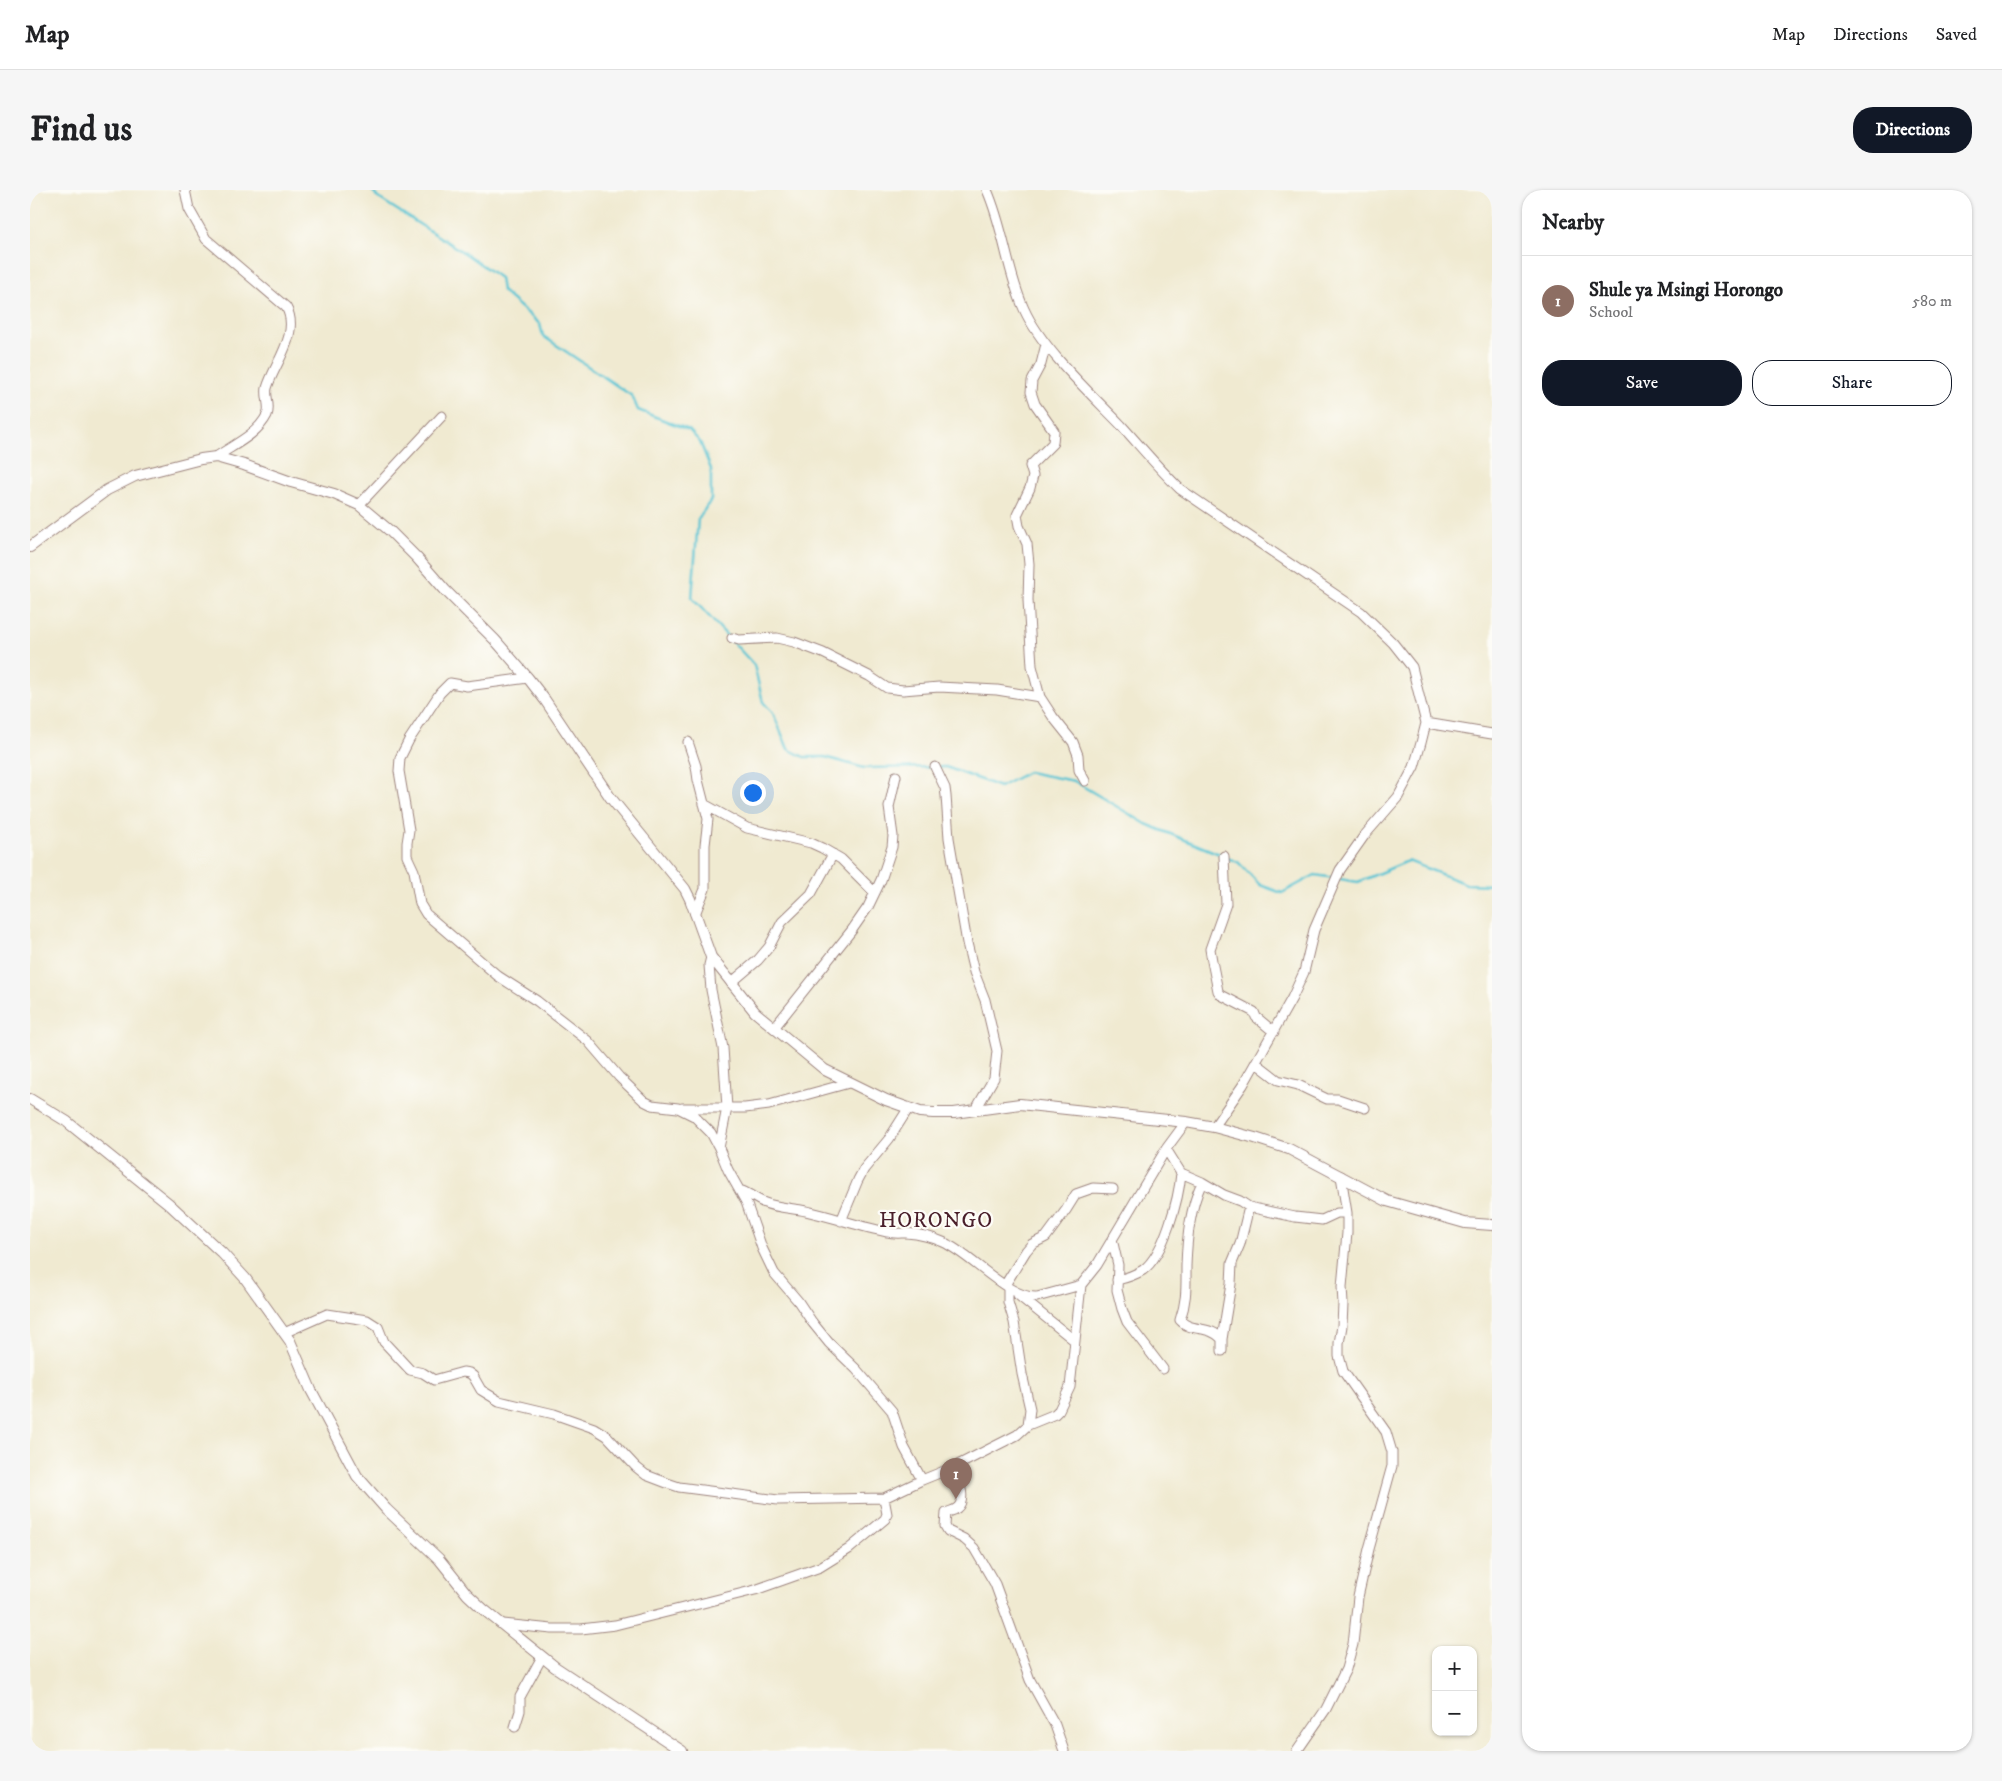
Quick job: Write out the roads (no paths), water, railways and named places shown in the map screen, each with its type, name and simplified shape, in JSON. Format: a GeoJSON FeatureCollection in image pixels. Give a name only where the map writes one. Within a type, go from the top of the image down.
{"type":"FeatureCollection","features":[{"type":"Feature","properties":{"kind":"street"},"geometry":{"type":"LineString","coordinates":[[30,548],[107,490],[135,476],[188,462],[216,457],[254,431],[267,414],[267,389],[290,332],[286,308],[206,240],[189,209],[185,190]]}},
{"type":"Feature","properties":{"kind":"street"},"geometry":{"type":"LineString","coordinates":[[987,190],[1024,309],[1035,330],[1046,344],[1162,472],[1180,489],[1361,612],[1381,630],[1404,655],[1412,668],[1426,723],[1414,766],[1406,783],[1398,797],[1352,851],[1340,870],[1327,896],[1314,930],[1304,972],[1256,1064],[1214,1127]]}},
{"type":"Feature","properties":{"kind":"street"},"geometry":{"type":"LineString","coordinates":[[1046,344],[1041,364],[1032,381],[1031,392],[1035,404],[1054,431],[1054,443],[1030,466],[1033,476],[1030,488],[1017,515],[1027,544],[1030,564],[1028,600],[1030,641],[1032,666],[1040,697],[1073,742],[1078,755],[1079,770],[1086,781]]}},
{"type":"Feature","properties":{"kind":"street"},"geometry":{"type":"LineString","coordinates":[[359,505],[442,416]]}},
{"type":"Feature","properties":{"kind":"street"},"geometry":{"type":"LineString","coordinates":[[216,457],[334,494],[359,505],[390,530],[445,590],[495,640],[545,700],[610,797],[684,888],[711,957],[731,983],[755,1012],[825,1070],[849,1083],[908,1109],[933,1113],[954,1113],[1020,1104],[1186,1122],[1214,1127],[1289,1149],[1387,1201],[1465,1223],[1492,1225]]}},
{"type":"Feature","properties":{"kind":"street"},"geometry":{"type":"LineString","coordinates":[[732,638],[739,640],[777,638],[794,642],[823,653],[869,676],[886,688],[903,690],[939,686],[997,690],[1040,697]]}},
{"type":"Feature","properties":{"kind":"street"},"geometry":{"type":"LineString","coordinates":[[528,678],[467,686],[450,683],[440,693],[402,753],[399,771],[409,830],[407,856],[414,871],[420,904],[426,914],[498,976],[537,1000],[588,1041],[619,1077],[644,1101],[652,1105],[678,1108],[745,1108],[769,1105],[849,1083]]}},
{"type":"Feature","properties":{"kind":"street"},"geometry":{"type":"LineString","coordinates":[[1426,723],[1492,734]]}},
{"type":"Feature","properties":{"kind":"street"},"geometry":{"type":"LineString","coordinates":[[688,742],[696,766],[708,820],[704,845],[705,889],[695,914]]}},
{"type":"Feature","properties":{"kind":"street"},"geometry":{"type":"LineString","coordinates":[[935,767],[945,788],[949,838],[967,943],[974,972],[985,1000],[997,1052],[994,1078],[976,1109]]}},
{"type":"Feature","properties":{"kind":"street"},"geometry":{"type":"LineString","coordinates":[[774,1028],[868,907],[881,880],[892,847],[893,836],[889,807],[896,776]]}},
{"type":"Feature","properties":{"kind":"street"},"geometry":{"type":"LineString","coordinates":[[704,804],[747,828],[811,843],[833,854],[874,892]]}},
{"type":"Feature","properties":{"kind":"street"},"geometry":{"type":"LineString","coordinates":[[731,983],[758,960],[769,947],[782,922],[811,894],[833,854]]}},
{"type":"Feature","properties":{"kind":"street"},"geometry":{"type":"LineString","coordinates":[[1224,856],[1226,904],[1210,949],[1218,991],[1223,997],[1254,1012],[1256,1017],[1274,1032]]}},
{"type":"Feature","properties":{"kind":"street"},"geometry":{"type":"LineString","coordinates":[[711,957],[709,965],[711,990],[723,1048],[727,1108],[719,1148]]}},
{"type":"Feature","properties":{"kind":"street"},"geometry":{"type":"LineString","coordinates":[[1256,1064],[1278,1080],[1298,1085],[1326,1099],[1338,1099],[1365,1108]]}},
{"type":"Feature","properties":{"kind":"street"},"geometry":{"type":"LineString","coordinates":[[30,1098],[66,1121],[168,1203],[245,1278],[284,1333],[357,1476],[386,1509],[439,1559],[467,1594],[542,1657],[606,1703],[682,1751]]}},
{"type":"Feature","properties":{"kind":"street"},"geometry":{"type":"LineString","coordinates":[[678,1108],[694,1116],[711,1133],[728,1170],[742,1191],[762,1248],[774,1273],[798,1301],[829,1343],[856,1369],[892,1411],[904,1447],[922,1480]]}},
{"type":"Feature","properties":{"kind":"street"},"geometry":{"type":"LineString","coordinates":[[840,1221],[864,1169],[889,1139],[908,1109]]}},
{"type":"Feature","properties":{"kind":"street"},"geometry":{"type":"LineString","coordinates":[[284,1333],[327,1314],[367,1320],[378,1327],[384,1342],[410,1370],[423,1373],[434,1380],[463,1372],[469,1373],[473,1376],[481,1390],[499,1401],[554,1414],[594,1428],[606,1436],[636,1467],[646,1474],[679,1487],[778,1500],[884,1498],[954,1467],[1017,1435],[1028,1425],[1055,1414],[1062,1406],[1070,1387],[1081,1285],[1098,1265],[1166,1149],[1186,1122]]}},
{"type":"Feature","properties":{"kind":"street"},"geometry":{"type":"LineString","coordinates":[[1166,1149],[1181,1173],[1249,1207],[1295,1217],[1322,1220],[1337,1213],[1346,1213]]}},
{"type":"Feature","properties":{"kind":"street"},"geometry":{"type":"LineString","coordinates":[[1117,1280],[1142,1271],[1164,1241],[1175,1206],[1181,1173]]}},
{"type":"Feature","properties":{"kind":"street"},"geometry":{"type":"LineString","coordinates":[[1297,1751],[1326,1709],[1346,1669],[1353,1644],[1358,1597],[1366,1558],[1392,1466],[1392,1452],[1386,1432],[1343,1371],[1339,1356],[1342,1326],[1342,1287],[1345,1266],[1346,1213],[1341,1176]]}},
{"type":"Feature","properties":{"kind":"street"},"geometry":{"type":"LineString","coordinates":[[1202,1182],[1190,1220],[1186,1268],[1187,1296],[1180,1320],[1190,1326],[1214,1332],[1222,1339]]}},
{"type":"Feature","properties":{"kind":"street"},"geometry":{"type":"LineString","coordinates":[[1028,1425],[1030,1408],[1014,1322],[1008,1302],[1009,1288],[1026,1251],[1032,1244],[1046,1237],[1076,1194],[1093,1188],[1113,1189]]}},
{"type":"Feature","properties":{"kind":"street"},"geometry":{"type":"LineString","coordinates":[[742,1191],[755,1196],[763,1202],[777,1206],[807,1211],[893,1234],[908,1233],[930,1236],[945,1242],[1009,1288],[1075,1341]]}},
{"type":"Feature","properties":{"kind":"street"},"geometry":{"type":"LineString","coordinates":[[1222,1351],[1232,1263],[1240,1244],[1249,1207]]}},
{"type":"Feature","properties":{"kind":"street"},"geometry":{"type":"LineString","coordinates":[[1112,1239],[1118,1265],[1117,1294],[1127,1322],[1163,1369]]}},
{"type":"Feature","properties":{"kind":"street"},"geometry":{"type":"LineString","coordinates":[[1009,1288],[1030,1297],[1037,1297],[1081,1285]]}},
{"type":"Feature","properties":{"kind":"street"},"geometry":{"type":"LineString","coordinates":[[954,1467],[962,1501],[957,1508],[946,1513],[945,1526],[948,1531],[964,1539],[974,1548],[995,1584],[1030,1680],[1055,1725],[1064,1751]]}},
{"type":"Feature","properties":{"kind":"street"},"geometry":{"type":"LineString","coordinates":[[503,1624],[552,1629],[581,1629],[616,1625],[767,1586],[820,1567],[849,1549],[885,1519],[887,1514],[884,1498]]}},
{"type":"Feature","properties":{"kind":"street"},"geometry":{"type":"LineString","coordinates":[[515,1726],[520,1711],[520,1697],[542,1657]]}},
{"type":"Feature","properties":{"kind":"waterway"},"geometry":{"type":"LineString","coordinates":[[372,190],[377,197],[500,278],[502,291],[540,324],[543,336],[632,396],[638,410],[689,430],[700,442],[711,469],[711,500],[698,519],[692,598],[754,665],[763,702],[773,713],[788,749],[804,757],[825,757],[864,768],[946,767],[1000,787],[1028,772],[1074,781],[1146,824],[1222,855]]}},
{"type":"Feature","properties":{"kind":"waterway"},"geometry":{"type":"LineString","coordinates":[[1227,858],[1238,862],[1260,885],[1282,893],[1315,875],[1334,878]]}},
{"type":"Feature","properties":{"kind":"waterway"},"geometry":{"type":"LineString","coordinates":[[1340,879],[1358,882],[1408,861],[1466,884],[1492,885]]}},
{"type":"Feature","properties":{"kind":"place","name":"Shule ya Msingi Horongo"},"geometry":{"type":"Point","coordinates":[956,1499]}},
{"type":"Feature","properties":{"kind":"district","name":"HORONGO"},"geometry":{"type":"Point","coordinates":[936,1221]}}]}
